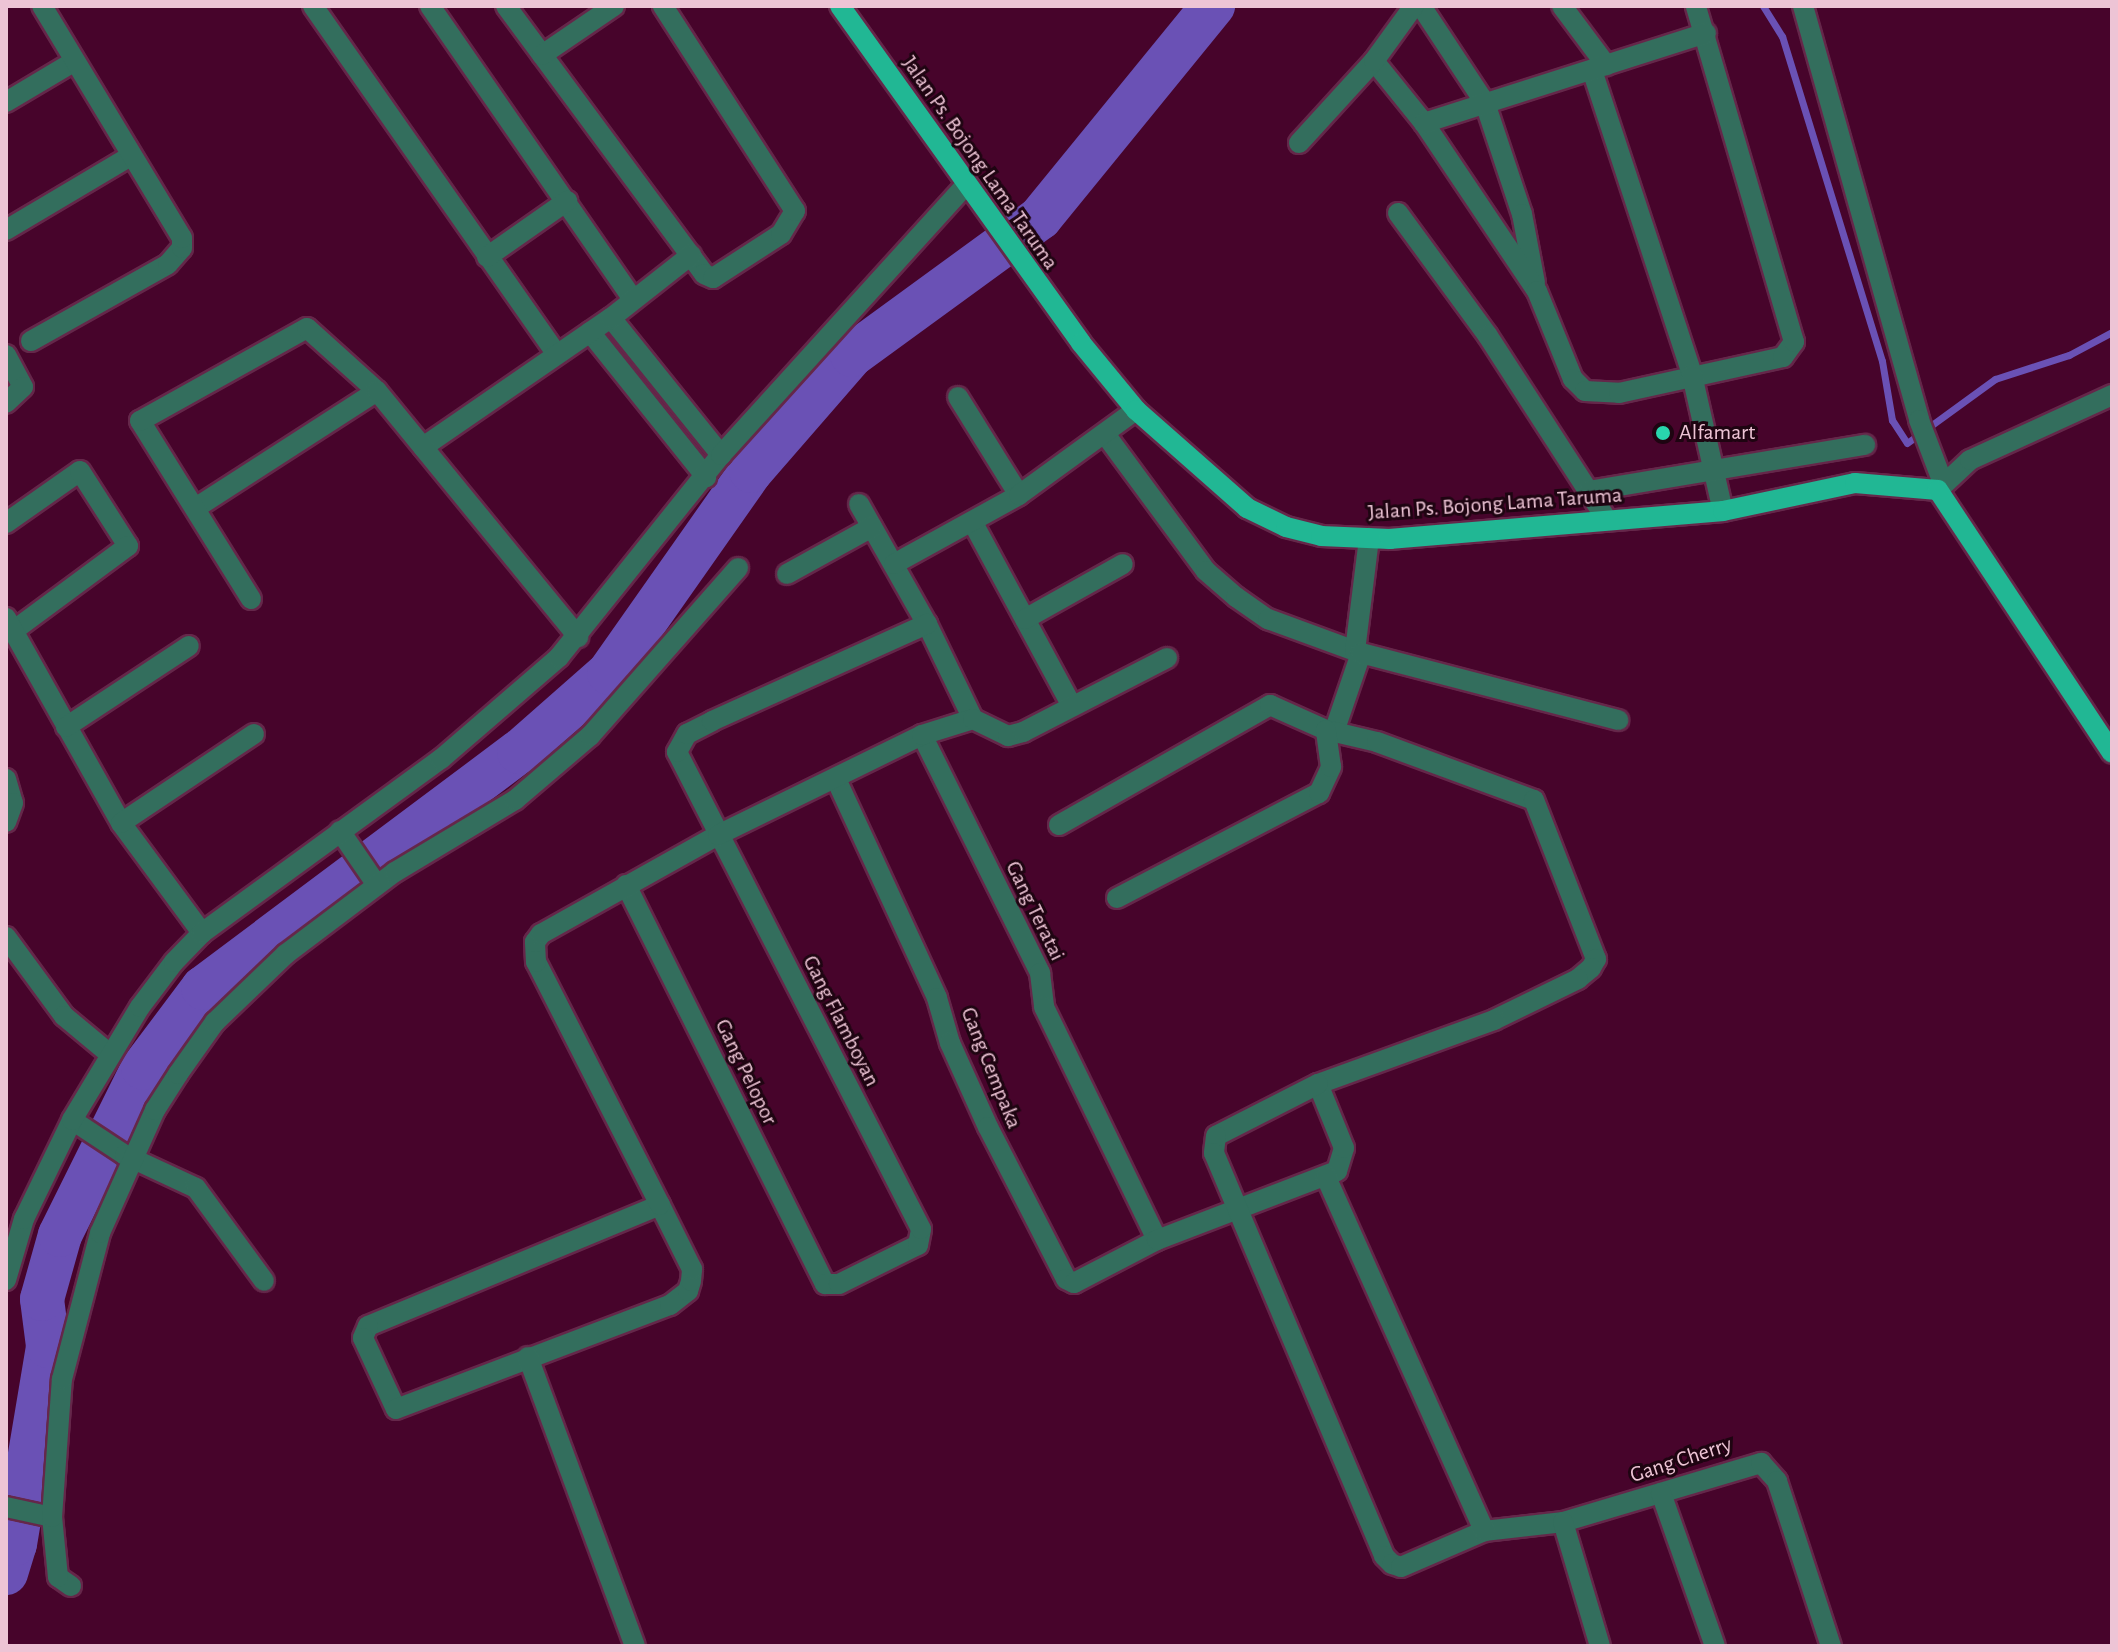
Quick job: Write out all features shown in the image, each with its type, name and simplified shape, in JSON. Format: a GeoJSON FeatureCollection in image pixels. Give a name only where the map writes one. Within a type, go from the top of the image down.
{"type":"FeatureCollection","features":[{"type":"Feature","properties":{"kind":"main road","name":"Jalan Ps. Bojong Lama Taruma"},"geometry":{"type":"LineString","coordinates":[[840,6],[1025,269],[1136,410],[1247,508],[1286,527],[1369,538],[1723,511],[1855,483],[1940,487]]}},
{"type":"Feature","properties":{"kind":"main road"},"geometry":{"type":"LineString","coordinates":[[1940,487],[2112,753]]}},
{"type":"Feature","properties":{"kind":"street"},"geometry":{"type":"LineString","coordinates":[[31,341],[168,264],[182,248],[182,238],[129,157],[42,6]]}},
{"type":"Feature","properties":{"kind":"street"},"geometry":{"type":"LineString","coordinates":[[313,6],[555,352]]}},
{"type":"Feature","properties":{"kind":"street"},"geometry":{"type":"LineString","coordinates":[[430,6],[633,299]]}},
{"type":"Feature","properties":{"kind":"street"},"geometry":{"type":"LineString","coordinates":[[506,6],[708,277],[722,275],[781,234],[795,211],[663,6]]}},
{"type":"Feature","properties":{"kind":"street"},"geometry":{"type":"LineString","coordinates":[[542,55],[614,6]]}},
{"type":"Feature","properties":{"kind":"street"},"geometry":{"type":"LineString","coordinates":[[1299,143],[1374,61],[1414,6]]}},
{"type":"Feature","properties":{"kind":"street"},"geometry":{"type":"LineString","coordinates":[[1421,6],[1485,103],[1522,214],[1537,291],[1573,379],[1585,391],[1619,393],[1783,357],[1792,349],[1795,334],[1696,6]]}},
{"type":"Feature","properties":{"kind":"street"},"geometry":{"type":"LineString","coordinates":[[1562,6],[1599,68],[1692,375],[1723,511]]}},
{"type":"Feature","properties":{"kind":"street"},"geometry":{"type":"LineString","coordinates":[[1803,6],[1940,487],[1992,448],[2112,395]]}},
{"type":"Feature","properties":{"kind":"street"},"geometry":{"type":"LineString","coordinates":[[1424,123],[1706,33]]}},
{"type":"Feature","properties":{"kind":"street"},"geometry":{"type":"LineString","coordinates":[[1374,61],[1424,123],[1537,291]]}},
{"type":"Feature","properties":{"kind":"street"},"geometry":{"type":"LineString","coordinates":[[6,102],[73,62]]}},
{"type":"Feature","properties":{"kind":"street"},"geometry":{"type":"LineString","coordinates":[[6,230],[129,157]]}},
{"type":"Feature","properties":{"kind":"street"},"geometry":{"type":"LineString","coordinates":[[6,1280],[24,1219],[80,1126],[111,1055],[140,1007],[202,933],[346,839],[578,637],[721,455],[972,193]]}},
{"type":"Feature","properties":{"kind":"street"},"geometry":{"type":"LineString","coordinates":[[487,257],[567,201]]}},
{"type":"Feature","properties":{"kind":"street"},"geometry":{"type":"LineString","coordinates":[[1398,213],[1444,272],[1607,520]]}},
{"type":"Feature","properties":{"kind":"street"},"geometry":{"type":"LineString","coordinates":[[423,447],[555,352],[611,318],[691,255]]}},
{"type":"Feature","properties":{"kind":"street"},"geometry":{"type":"LineString","coordinates":[[611,318],[721,455]]}},
{"type":"Feature","properties":{"kind":"street"},"geometry":{"type":"LineString","coordinates":[[251,599],[141,419],[299,328],[316,333],[377,391],[578,637]]}},
{"type":"Feature","properties":{"kind":"street"},"geometry":{"type":"LineString","coordinates":[[590,332],[706,477]]}},
{"type":"Feature","properties":{"kind":"street"},"geometry":{"type":"LineString","coordinates":[[6,355],[23,387],[6,403]]}},
{"type":"Feature","properties":{"kind":"street"},"geometry":{"type":"LineString","coordinates":[[197,507],[377,391]]}},
{"type":"Feature","properties":{"kind":"street"},"geometry":{"type":"LineString","coordinates":[[958,397],[1019,495]]}},
{"type":"Feature","properties":{"kind":"street"},"geometry":{"type":"LineString","coordinates":[[894,564],[1019,495],[1136,410]]}},
{"type":"Feature","properties":{"kind":"street"},"geometry":{"type":"LineString","coordinates":[[1105,434],[1216,580],[1268,619],[1358,652],[1618,720]]}},
{"type":"Feature","properties":{"kind":"street"},"geometry":{"type":"LineString","coordinates":[[1589,491],[1865,445]]}},
{"type":"Feature","properties":{"kind":"street"},"geometry":{"type":"LineString","coordinates":[[6,523],[80,471],[128,546],[9,624],[121,823],[202,933]]}},
{"type":"Feature","properties":{"kind":"street"},"geometry":{"type":"LineString","coordinates":[[859,504],[927,624],[973,719],[1008,736],[1167,658]]}},
{"type":"Feature","properties":{"kind":"street"},"geometry":{"type":"LineString","coordinates":[[973,523],[1072,706]]}},
{"type":"Feature","properties":{"kind":"street"},"geometry":{"type":"LineString","coordinates":[[787,574],[872,527]]}},
{"type":"Feature","properties":{"kind":"street"},"geometry":{"type":"LineString","coordinates":[[1117,898],[1319,793],[1331,767],[1330,731],[1358,652],[1369,538]]}},
{"type":"Feature","properties":{"kind":"street"},"geometry":{"type":"LineString","coordinates":[[1025,619],[1123,564]]}},
{"type":"Feature","properties":{"kind":"street"},"geometry":{"type":"LineString","coordinates":[[71,1586],[58,1577],[46,1516],[62,1379],[100,1233],[131,1157],[155,1110],[215,1022],[286,954],[374,882],[515,800],[590,736],[738,568]]}},
{"type":"Feature","properties":{"kind":"street","name":"Gang Flamboyan"},"geometry":{"type":"LineString","coordinates":[[823,1280],[833,1286],[918,1245],[921,1229],[677,752],[687,734],[927,624]]}},
{"type":"Feature","properties":{"kind":"street"},"geometry":{"type":"LineString","coordinates":[[66,727],[189,646]]}},
{"type":"Feature","properties":{"kind":"street"},"geometry":{"type":"LineString","coordinates":[[1059,825],[1257,709],[1270,705],[1330,731],[1531,797],[1596,959],[1578,979],[1494,1020],[1318,1084],[1212,1143],[1238,1207]]}},
{"type":"Feature","properties":{"kind":"street"},"geometry":{"type":"LineString","coordinates":[[660,1205],[363,1331],[396,1409],[434,1399],[528,1357],[670,1305],[688,1291],[692,1269],[660,1205],[536,962],[535,942],[541,934],[718,835],[922,735],[973,719]]}},
{"type":"Feature","properties":{"kind":"street"},"geometry":{"type":"LineString","coordinates":[[121,823],[254,734]]}},
{"type":"Feature","properties":{"kind":"street","name":"Gang Teratai"},"geometry":{"type":"LineString","coordinates":[[922,735],[1040,973],[1044,1007],[1157,1240]]}},
{"type":"Feature","properties":{"kind":"street"},"geometry":{"type":"LineString","coordinates":[[6,779],[13,803],[6,822]]}},
{"type":"Feature","properties":{"kind":"street","name":"Gang Cempaka"},"geometry":{"type":"LineString","coordinates":[[836,779],[937,998],[957,1057],[1058,1271],[1074,1283],[1157,1240]]}},
{"type":"Feature","properties":{"kind":"street"},"geometry":{"type":"LineString","coordinates":[[346,839],[374,882]]}},
{"type":"Feature","properties":{"kind":"street","name":"Gang Pelopor"},"geometry":{"type":"LineString","coordinates":[[626,885],[823,1280]]}},
{"type":"Feature","properties":{"kind":"street"},"geometry":{"type":"LineString","coordinates":[[6,937],[64,1016],[111,1055]]}},
{"type":"Feature","properties":{"kind":"street"},"geometry":{"type":"LineString","coordinates":[[1157,1240],[1238,1207],[1326,1177],[1344,1160],[1344,1148],[1318,1084]]}},
{"type":"Feature","properties":{"kind":"street"},"geometry":{"type":"LineString","coordinates":[[80,1126],[131,1157],[196,1188],[264,1281]]}},
{"type":"Feature","properties":{"kind":"street"},"geometry":{"type":"LineString","coordinates":[[1326,1177],[1484,1531]]}},
{"type":"Feature","properties":{"kind":"street","name":"Gang Cherry"},"geometry":{"type":"LineString","coordinates":[[1238,1207],[1384,1556],[1401,1567],[1484,1531],[1563,1522],[1753,1462],[1768,1466],[1831,1646]]}},
{"type":"Feature","properties":{"kind":"street"},"geometry":{"type":"LineString","coordinates":[[528,1357],[635,1646]]}},
{"type":"Feature","properties":{"kind":"street"},"geometry":{"type":"LineString","coordinates":[[1661,1493],[1715,1646]]}},
{"type":"Feature","properties":{"kind":"street"},"geometry":{"type":"LineString","coordinates":[[6,1507],[46,1516]]}},
{"type":"Feature","properties":{"kind":"street"},"geometry":{"type":"LineString","coordinates":[[1563,1522],[1600,1646]]}},
{"type":"Feature","properties":{"kind":"waterway"},"geometry":{"type":"LineString","coordinates":[[6,1573],[15,1544],[48,1346],[42,1299],[60,1235],[143,1068],[203,988],[519,752],[609,673],[751,471],[852,355],[1040,218],[1213,6]]}},
{"type":"Feature","properties":{"kind":"waterway"},"geometry":{"type":"LineString","coordinates":[[1763,6],[1782,36],[1882,361],[1892,420],[1907,443],[1995,379],[2069,355],[2112,332]]}},
{"type":"Feature","properties":{"kind":"place","name":"Alfamart"},"geometry":{"type":"Point","coordinates":[1663,433]}}]}
